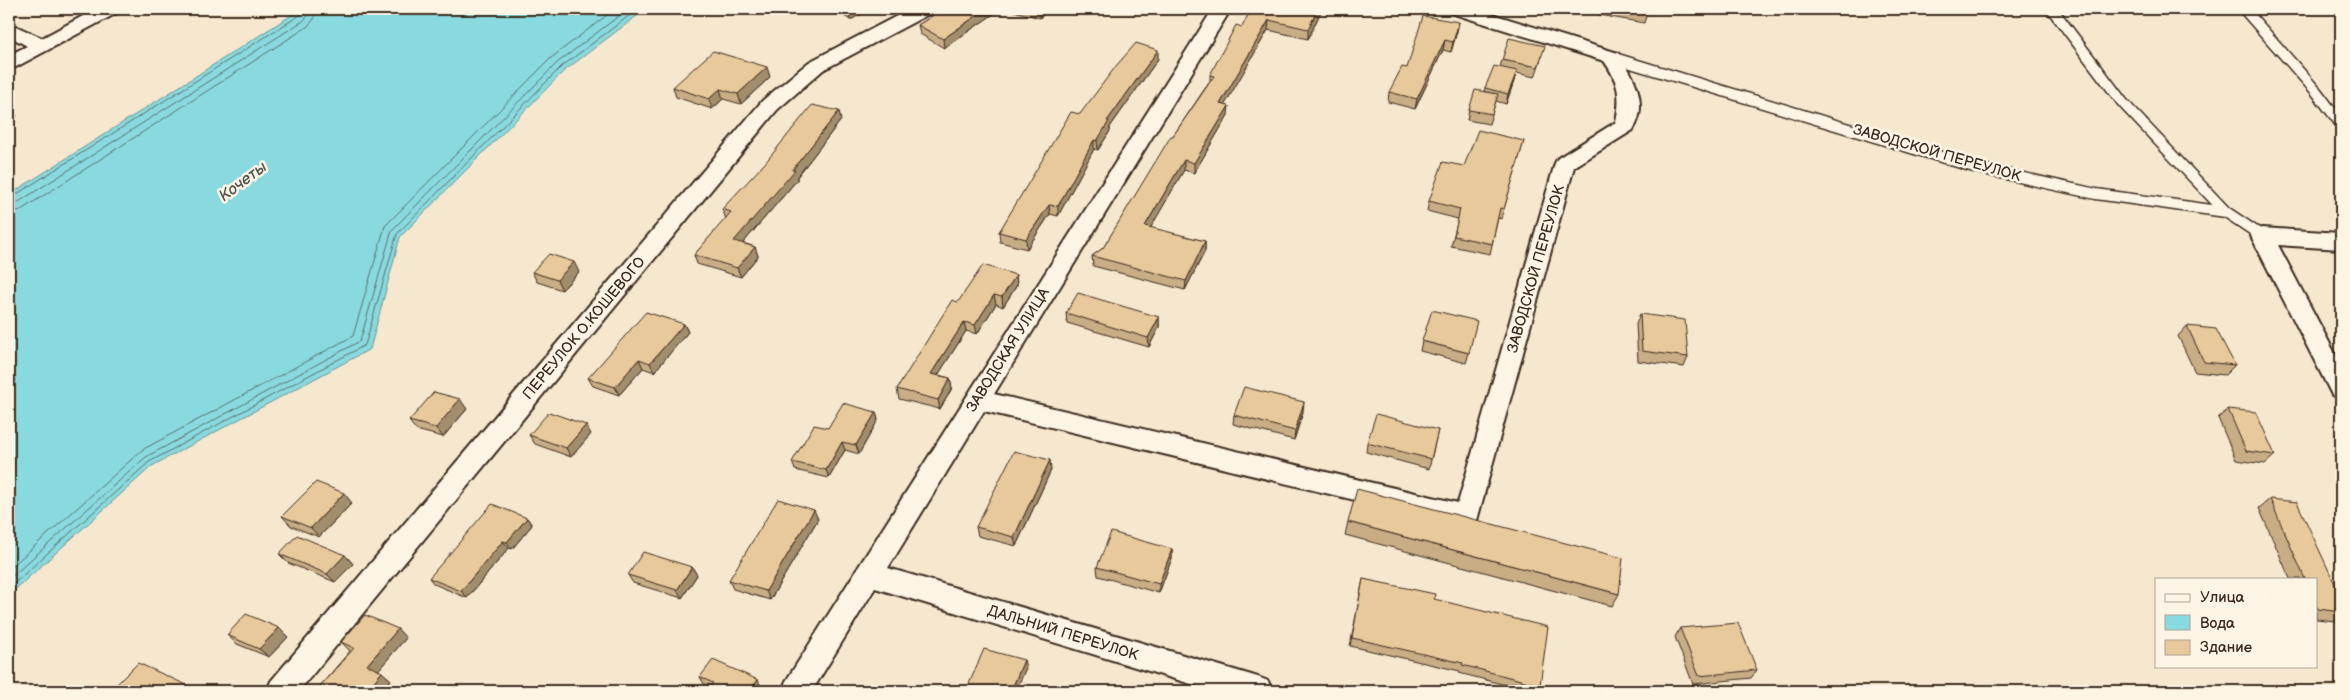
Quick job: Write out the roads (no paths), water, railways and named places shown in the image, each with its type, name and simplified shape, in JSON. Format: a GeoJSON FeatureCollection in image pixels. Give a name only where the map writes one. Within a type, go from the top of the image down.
{"type":"FeatureCollection","features":[{"type":"Feature","properties":{"kind":"street"},"geometry":{"type":"LineString","coordinates":[[9,63],[110,9]]}},
{"type":"Feature","properties":{"kind":"street","name":"ПЕРЕУЛОК О.КОШЕВОГО"},"geometry":{"type":"LineString","coordinates":[[281,691],[770,105],[816,66],[924,9]]}},
{"type":"Feature","properties":{"kind":"street","name":"ЗАВОДСКАЯ УЛИЦА"},"geometry":{"type":"LineString","coordinates":[[796,691],[1222,9]]}},
{"type":"Feature","properties":{"kind":"street","name":"ЗАВОДСКОЙ ПЕРЕУЛОК"},"geometry":{"type":"LineString","coordinates":[[977,400],[1467,516],[1565,163],[1626,125],[1631,96],[1624,75],[1611,57],[1458,9]]}},
{"type":"Feature","properties":{"kind":"street"},"geometry":{"type":"LineString","coordinates":[[9,29],[41,45]]}},
{"type":"Feature","properties":{"kind":"street"},"geometry":{"type":"LineString","coordinates":[[2262,236],[2341,241]]}},
{"type":"Feature","properties":{"kind":"street"},"geometry":{"type":"LineString","coordinates":[[2262,236],[2341,388]]}},
{"type":"Feature","properties":{"kind":"street","name":"ДАЛЬНИЙ ПЕРЕУЛОК"},"geometry":{"type":"LineString","coordinates":[[868,574],[1258,691]]}},
{"type":"Feature","properties":{"kind":"lane"},"geometry":{"type":"LineString","coordinates":[[2052,9],[2123,103],[2226,212]]}},
{"type":"Feature","properties":{"kind":"lane"},"geometry":{"type":"LineString","coordinates":[[2244,9],[2316,91],[2341,124]]}},
{"type":"Feature","properties":{"kind":"lane","name":"ЗАВОДСКОЙ ПЕРЕУЛОК"},"geometry":{"type":"LineString","coordinates":[[1611,57],[1974,167],[2096,194],[2226,212],[2262,236]]}},
{"type":"Feature","properties":{"kind":"water","name":"Кочеты"},"geometry":{"type":"Polygon","coordinates":[[[301,9],[646,9],[564,71],[400,237],[370,349],[152,466],[9,595],[9,195],[301,9]]]}}]}
